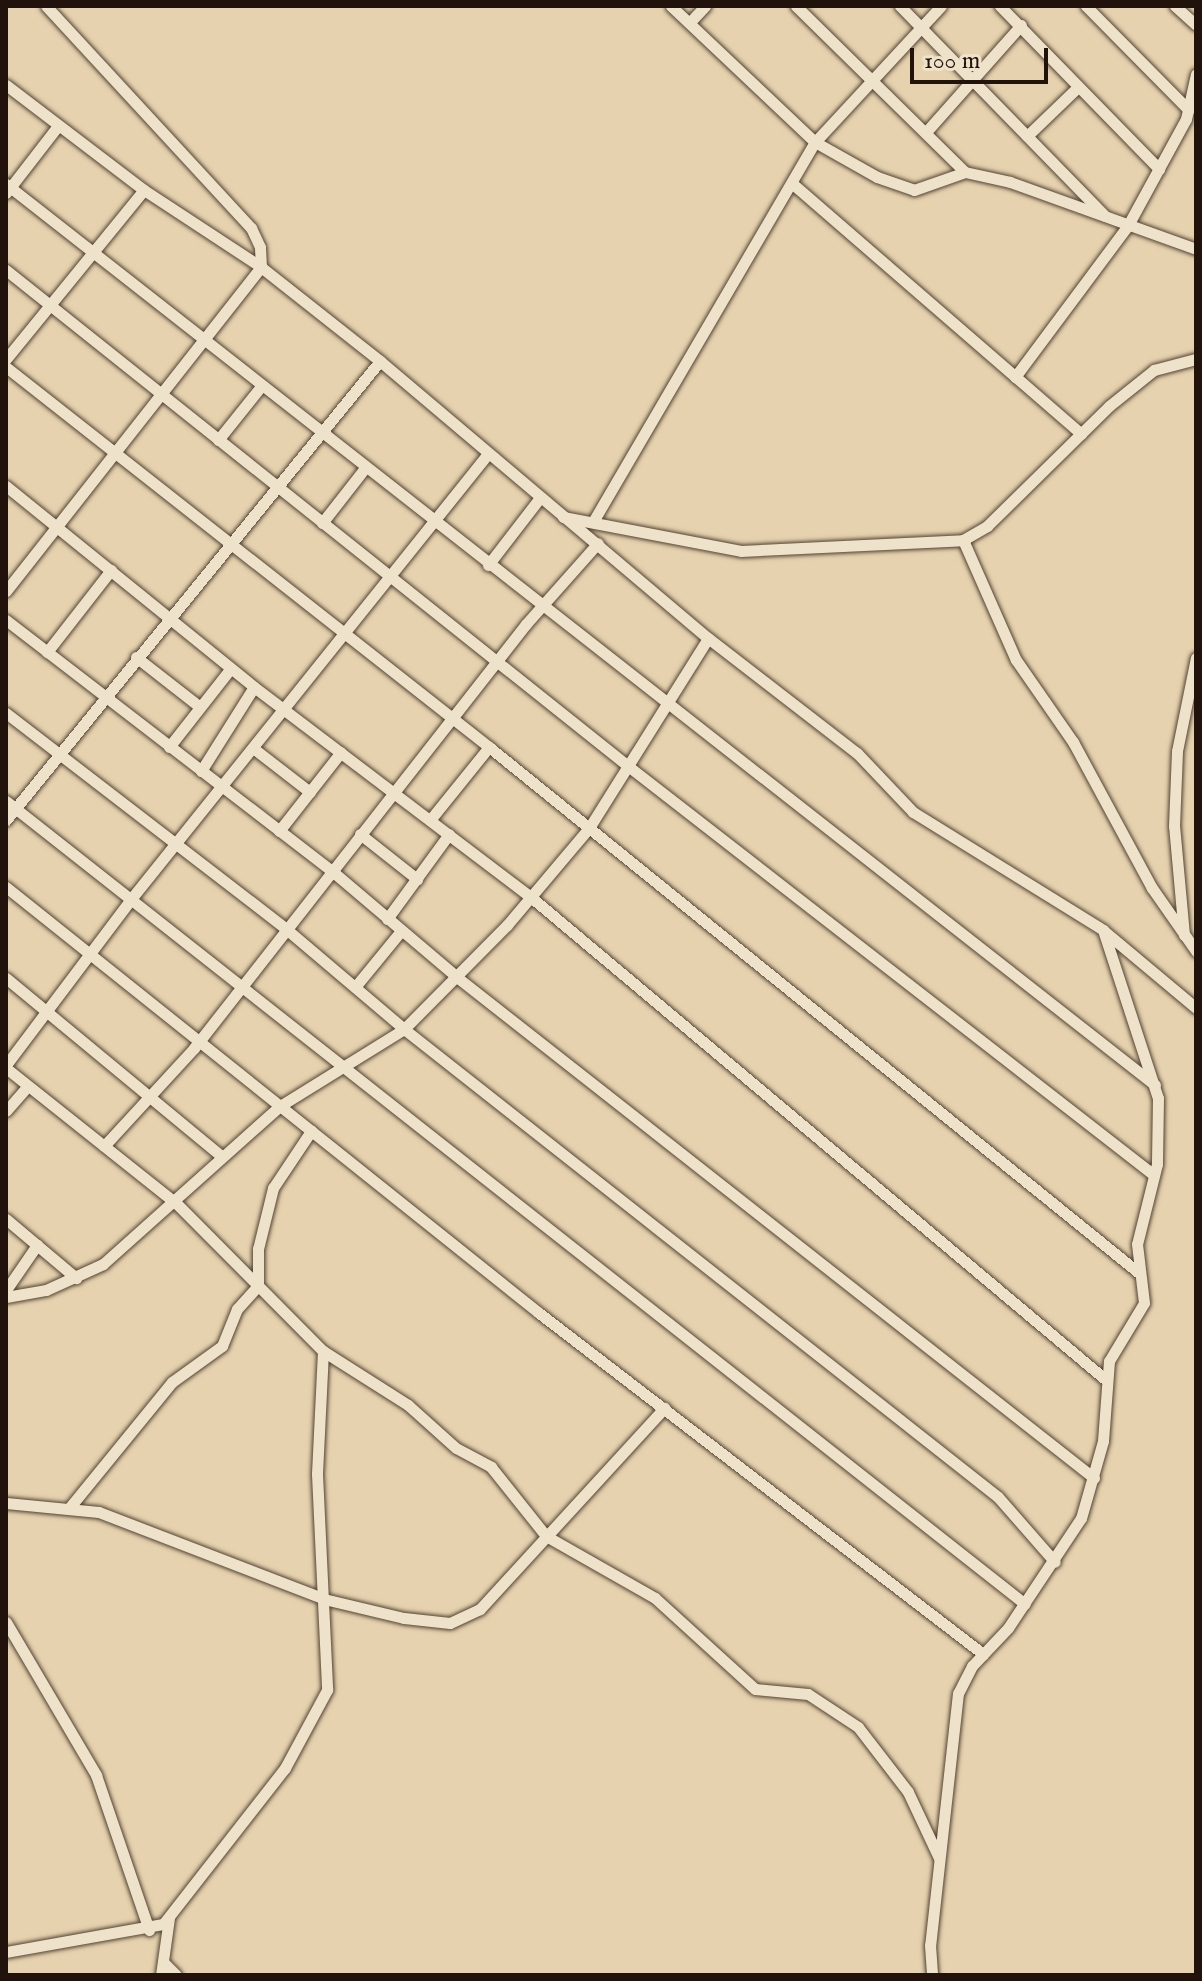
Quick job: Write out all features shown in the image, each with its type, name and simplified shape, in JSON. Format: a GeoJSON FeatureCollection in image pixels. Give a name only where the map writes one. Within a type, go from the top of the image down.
{"type":"FeatureCollection","features":[{"type":"Feature","properties":{"kind":"street"},"geometry":{"type":"LineString","coordinates":[[6,591],[261,267],[260,247],[251,228],[46,6]]}},
{"type":"Feature","properties":{"kind":"street"},"geometry":{"type":"LineString","coordinates":[[671,6],[691,21],[815,142],[877,177],[914,190],[965,172],[1010,182],[1127,227],[1196,249]]}},
{"type":"Feature","properties":{"kind":"street"},"geometry":{"type":"LineString","coordinates":[[691,21],[705,6]]}},
{"type":"Feature","properties":{"kind":"street"},"geometry":{"type":"LineString","coordinates":[[796,6],[965,172]]}},
{"type":"Feature","properties":{"kind":"street"},"geometry":{"type":"LineString","coordinates":[[900,6],[1108,219]]}},
{"type":"Feature","properties":{"kind":"street"},"geometry":{"type":"LineString","coordinates":[[594,520],[794,185],[815,142],[941,6]]}},
{"type":"Feature","properties":{"kind":"street"},"geometry":{"type":"LineString","coordinates":[[1000,6],[1159,169]]}},
{"type":"Feature","properties":{"kind":"street"},"geometry":{"type":"LineString","coordinates":[[1086,6],[1189,110]]}},
{"type":"Feature","properties":{"kind":"street"},"geometry":{"type":"LineString","coordinates":[[1175,6],[1196,25]]}},
{"type":"Feature","properties":{"kind":"street"},"geometry":{"type":"LineString","coordinates":[[926,132],[974,82],[1021,25]]}},
{"type":"Feature","properties":{"kind":"street"},"geometry":{"type":"LineString","coordinates":[[1015,377],[1127,227],[1189,110],[1196,74]]}},
{"type":"Feature","properties":{"kind":"street"},"geometry":{"type":"LineString","coordinates":[[6,85],[57,127],[144,190],[261,267],[380,361],[539,499],[598,543],[708,638],[857,753],[925,821],[1103,930],[1196,1008]]}},
{"type":"Feature","properties":{"kind":"street"},"geometry":{"type":"LineString","coordinates":[[1027,136],[1078,87]]}},
{"type":"Feature","properties":{"kind":"street"},"geometry":{"type":"LineString","coordinates":[[57,127],[8,189],[1155,1085]]}},
{"type":"Feature","properties":{"kind":"street"},"geometry":{"type":"LineString","coordinates":[[794,185],[1081,434]]}},
{"type":"Feature","properties":{"kind":"street"},"geometry":{"type":"LineString","coordinates":[[6,359],[91,251],[144,190]]}},
{"type":"Feature","properties":{"kind":"street"},"geometry":{"type":"LineString","coordinates":[[6,270],[628,766],[1154,1175]]}},
{"type":"Feature","properties":{"kind":"street"},"geometry":{"type":"LineString","coordinates":[[563,517],[594,520],[741,551],[963,540],[987,526],[1081,434],[1154,370],[1196,359]]}},
{"type":"Feature","properties":{"kind":"street"},"geometry":{"type":"LineString","coordinates":[[6,820],[11,804],[58,755],[380,361]]}},
{"type":"Feature","properties":{"kind":"street"},"geometry":{"type":"LineString","coordinates":[[6,367],[342,635],[489,747],[1139,1273]]}},
{"type":"Feature","properties":{"kind":"street"},"geometry":{"type":"LineString","coordinates":[[218,440],[262,385]]}},
{"type":"Feature","properties":{"kind":"street"},"geometry":{"type":"LineString","coordinates":[[487,455],[131,899],[6,1067],[176,1203],[323,1351],[408,1405],[456,1448],[491,1467],[546,1536],[655,1598],[755,1689],[808,1694],[858,1727],[908,1792],[939,1858]]}},
{"type":"Feature","properties":{"kind":"street"},"geometry":{"type":"LineString","coordinates":[[322,523],[365,468]]}},
{"type":"Feature","properties":{"kind":"street"},"geometry":{"type":"LineString","coordinates":[[6,486],[254,687],[532,898],[1106,1380]]}},
{"type":"Feature","properties":{"kind":"street"},"geometry":{"type":"LineString","coordinates":[[488,565],[539,499]]}},
{"type":"Feature","properties":{"kind":"street"},"geometry":{"type":"LineString","coordinates":[[963,540],[1016,660],[1073,742],[1152,888],[1196,951]]}},
{"type":"Feature","properties":{"kind":"street"},"geometry":{"type":"LineString","coordinates":[[104,1146],[151,1098],[200,1040],[498,660],[598,543]]}},
{"type":"Feature","properties":{"kind":"street"},"geometry":{"type":"LineString","coordinates":[[47,652],[111,570]]}},
{"type":"Feature","properties":{"kind":"street"},"geometry":{"type":"LineString","coordinates":[[6,620],[332,871],[458,978],[1094,1478]]}},
{"type":"Feature","properties":{"kind":"street"},"geometry":{"type":"LineString","coordinates":[[6,1297],[46,1290],[103,1264],[176,1203],[221,1156],[280,1106],[343,1071],[404,1029],[458,978],[532,898],[589,828],[708,638]]}},
{"type":"Feature","properties":{"kind":"street"},"geometry":{"type":"LineString","coordinates":[[136,657],[200,707]]}},
{"type":"Feature","properties":{"kind":"street"},"geometry":{"type":"LineString","coordinates":[[1184,937],[1174,826],[1177,751],[1196,658]]}},
{"type":"Feature","properties":{"kind":"street"},"geometry":{"type":"LineString","coordinates":[[169,747],[231,668]]}},
{"type":"Feature","properties":{"kind":"street"},"geometry":{"type":"LineString","coordinates":[[201,771],[254,687]]}},
{"type":"Feature","properties":{"kind":"street"},"geometry":{"type":"LineString","coordinates":[[6,713],[285,928],[404,1029],[998,1497],[1055,1562]]}},
{"type":"Feature","properties":{"kind":"street"},"geometry":{"type":"LineString","coordinates":[[430,820],[489,747]]}},
{"type":"Feature","properties":{"kind":"street"},"geometry":{"type":"LineString","coordinates":[[253,748],[310,792]]}},
{"type":"Feature","properties":{"kind":"street"},"geometry":{"type":"LineString","coordinates":[[279,831],[341,752]]}},
{"type":"Feature","properties":{"kind":"street"},"geometry":{"type":"LineString","coordinates":[[11,804],[242,985],[343,1071],[1025,1604]]}},
{"type":"Feature","properties":{"kind":"street"},"geometry":{"type":"LineString","coordinates":[[360,834],[417,879]]}},
{"type":"Feature","properties":{"kind":"street"},"geometry":{"type":"LineString","coordinates":[[387,919],[449,834]]}},
{"type":"Feature","properties":{"kind":"street"},"geometry":{"type":"LineString","coordinates":[[6,887],[311,1131],[983,1654]]}},
{"type":"Feature","properties":{"kind":"street"},"geometry":{"type":"LineString","coordinates":[[932,1975],[939,1858],[958,1693],[983,1654],[1055,1562],[1081,1518],[1103,1441],[1106,1380],[1114,1351],[1144,1303],[1137,1244],[1154,1175],[1160,1118],[1155,1085],[1103,930]]}},
{"type":"Feature","properties":{"kind":"street"},"geometry":{"type":"LineString","coordinates":[[355,987],[401,931]]}},
{"type":"Feature","properties":{"kind":"street"},"geometry":{"type":"LineString","coordinates":[[6,978],[221,1156]]}},
{"type":"Feature","properties":{"kind":"street"},"geometry":{"type":"LineString","coordinates":[[6,1111],[28,1086]]}},
{"type":"Feature","properties":{"kind":"street"},"geometry":{"type":"LineString","coordinates":[[70,1507],[172,1382],[222,1346],[237,1309],[258,1286],[258,1249],[273,1188],[311,1131]]}},
{"type":"Feature","properties":{"kind":"street"},"geometry":{"type":"LineString","coordinates":[[6,1219],[76,1278]]}},
{"type":"Feature","properties":{"kind":"street"},"geometry":{"type":"LineString","coordinates":[[6,1290],[37,1245]]}},
{"type":"Feature","properties":{"kind":"street"},"geometry":{"type":"LineString","coordinates":[[6,1952],[149,1930],[169,1918],[285,1768],[324,1699],[324,1599],[317,1474],[323,1351]]}},
{"type":"Feature","properties":{"kind":"street"},"geometry":{"type":"LineString","coordinates":[[6,1503],[99,1512],[324,1599],[404,1618],[465,1619],[664,1408]]}},
{"type":"Feature","properties":{"kind":"street"},"geometry":{"type":"LineString","coordinates":[[6,1622],[96,1775],[149,1930]]}},
{"type":"Feature","properties":{"kind":"street"},"geometry":{"type":"LineString","coordinates":[[169,1918],[162,1969],[176,1975]]}}]}
